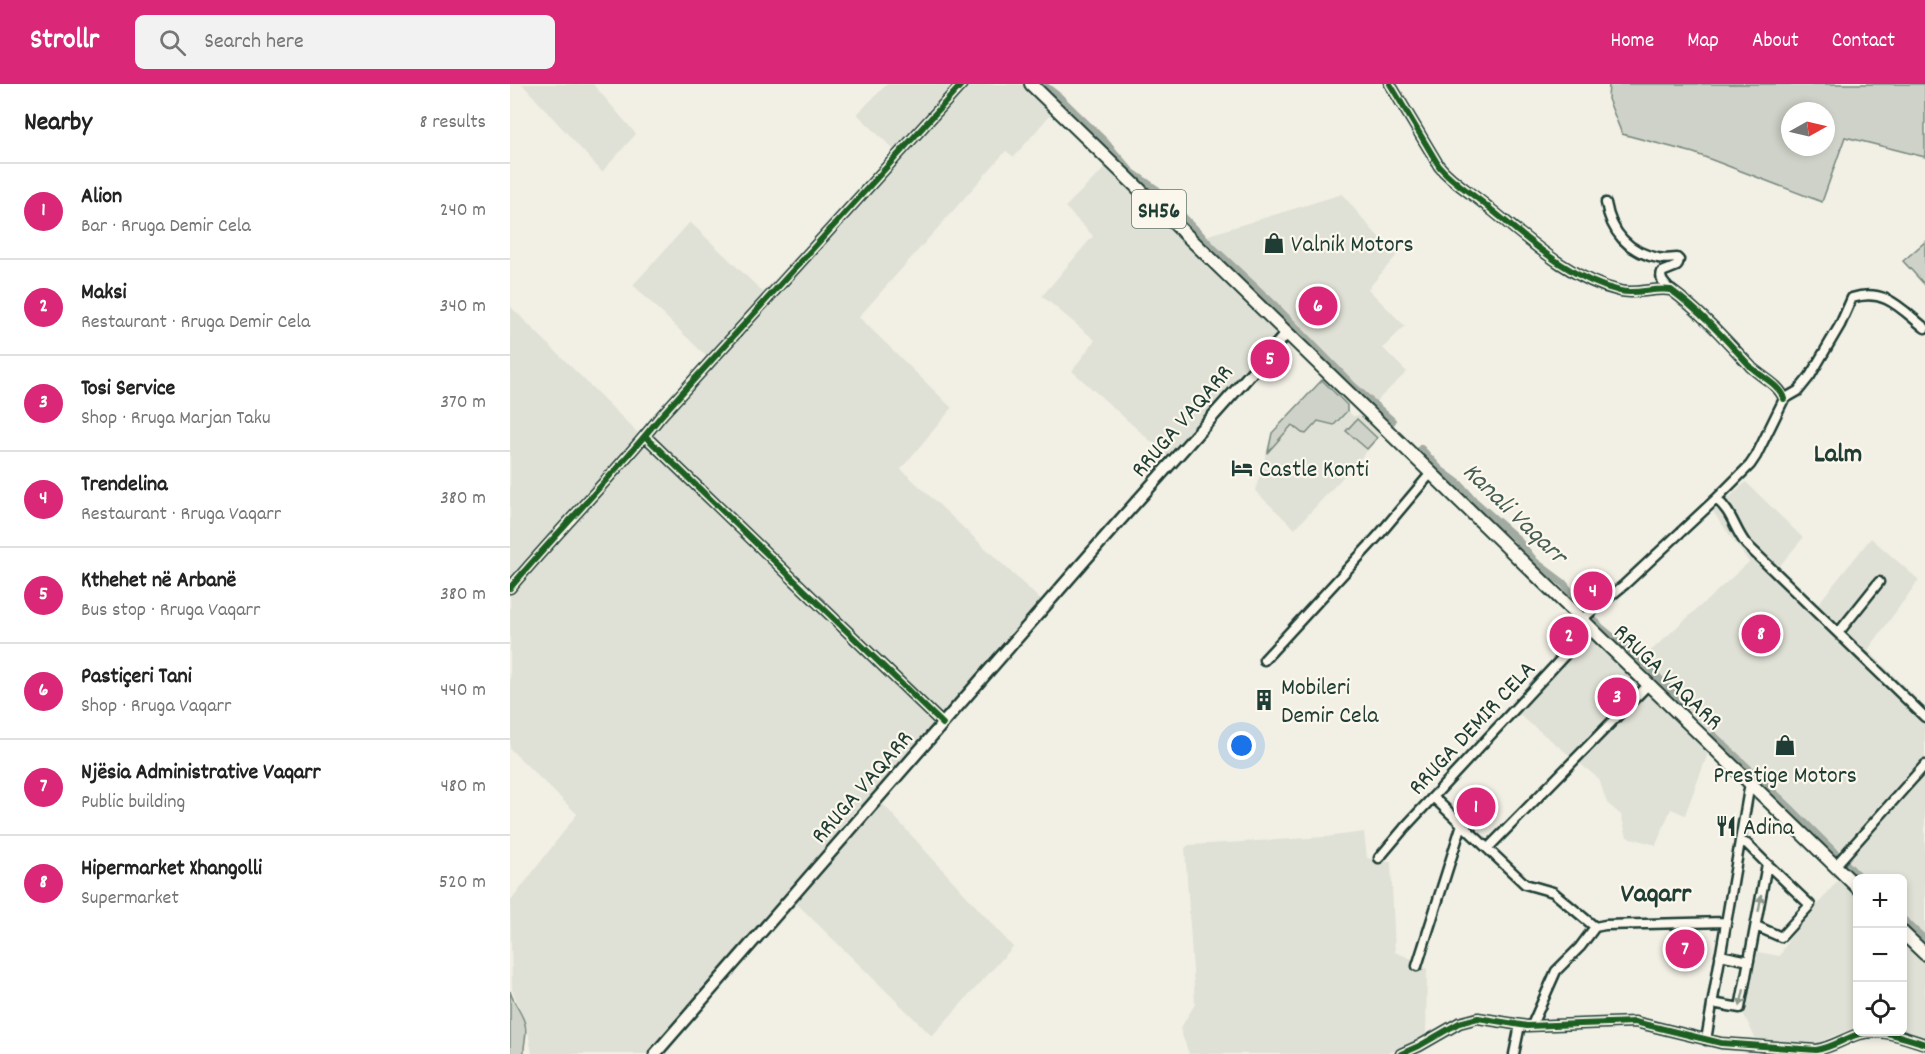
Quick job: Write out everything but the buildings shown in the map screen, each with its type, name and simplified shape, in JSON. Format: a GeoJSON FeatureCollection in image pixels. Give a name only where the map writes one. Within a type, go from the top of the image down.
{"type":"FeatureCollection","features":[{"type":"Feature","properties":{"kind":"main road","name":"SH56"},"geometry":{"type":"LineString","coordinates":[[1031,84],[1287,333]]}},
{"type":"Feature","properties":{"kind":"main road","name":"RRUGA VAQARR"},"geometry":{"type":"LineString","coordinates":[[655,1054],[1113,528],[1287,333],[1431,473],[1587,619],[1648,685],[1750,783],[1840,862],[1853,882]]}},
{"type":"Feature","properties":{"kind":"main road"},"geometry":{"type":"LineString","coordinates":[[1907,937],[1925,954]]}},
{"type":"Feature","properties":{"kind":"street"},"geometry":{"type":"LineString","coordinates":[[510,588],[962,84]]}},
{"type":"Feature","properties":{"kind":"street"},"geometry":{"type":"LineString","coordinates":[[1390,84],[1447,176],[1531,244],[1581,275],[1620,292],[1671,290]]}},
{"type":"Feature","properties":{"kind":"street"},"geometry":{"type":"LineString","coordinates":[[1606,203],[1611,224],[1623,242],[1657,258],[1677,258],[1679,260],[1677,266],[1662,272],[1661,280],[1734,347],[1752,368],[1781,392],[1784,399],[1798,392],[1810,376],[1840,325],[1852,298],[1870,294],[1881,296],[1892,301],[1925,328]]}},
{"type":"Feature","properties":{"kind":"street","name":"RRUGA DEMIR CELA"},"geometry":{"type":"LineString","coordinates":[[1379,858],[1434,798],[1587,619],[1716,499],[1756,456],[1784,399]]}},
{"type":"Feature","properties":{"kind":"street"},"geometry":{"type":"LineString","coordinates":[[645,436],[943,724]]}},
{"type":"Feature","properties":{"kind":"street"},"geometry":{"type":"LineString","coordinates":[[1264,660],[1378,536],[1431,473]]}},
{"type":"Feature","properties":{"kind":"street"},"geometry":{"type":"LineString","coordinates":[[1716,499],[1730,513],[1736,530],[1746,544],[1925,717]]}},
{"type":"Feature","properties":{"kind":"street"},"geometry":{"type":"LineString","coordinates":[[1839,632],[1879,582]]}},
{"type":"Feature","properties":{"kind":"street"},"geometry":{"type":"LineString","coordinates":[[1488,848],[1648,685]]}},
{"type":"Feature","properties":{"kind":"street"},"geometry":{"type":"LineString","coordinates":[[1840,862],[1925,765]]}},
{"type":"Feature","properties":{"kind":"street"},"geometry":{"type":"LineString","coordinates":[[1706,1040],[1750,783]]}},
{"type":"Feature","properties":{"kind":"street"},"geometry":{"type":"LineString","coordinates":[[1434,798],[1525,884],[1553,892],[1595,927]]}},
{"type":"Feature","properties":{"kind":"street"},"geometry":{"type":"LineString","coordinates":[[1417,966],[1462,824]]}},
{"type":"Feature","properties":{"kind":"street"},"geometry":{"type":"LineString","coordinates":[[1740,841],[1747,844],[1810,905],[1781,937],[1756,926]]}},
{"type":"Feature","properties":{"kind":"street"},"geometry":{"type":"LineString","coordinates":[[1712,1003],[1740,1008],[1767,864]]}},
{"type":"Feature","properties":{"kind":"street"},"geometry":{"type":"LineString","coordinates":[[1532,1025],[1556,971],[1581,947],[1595,927],[1726,922]]}},
{"type":"Feature","properties":{"kind":"street"},"geometry":{"type":"LineString","coordinates":[[1720,955],[1749,961]]}},
{"type":"Feature","properties":{"kind":"street"},"geometry":{"type":"LineString","coordinates":[[1401,1054],[1469,1019],[1488,1018],[1520,1025],[1635,1022],[1739,1050],[1816,1052],[1856,1035],[1876,1032],[1888,1033],[1925,1044]]}},
{"type":"Feature","properties":{"kind":"street"},"geometry":{"type":"LineString","coordinates":[[1514,1054],[1520,1025]]}},
{"type":"Feature","properties":{"kind":"shaded area"},"geometry":{"type":"Polygon","coordinates":[[[522,84],[593,84],[636,134],[602,172],[522,84]]]}},
{"type":"Feature","properties":{"kind":"shaded area"},"geometry":{"type":"Polygon","coordinates":[[[887,84],[1031,84],[1056,108],[1014,157],[1006,151],[859,317],[952,408],[901,469],[1046,605],[883,804],[1013,947],[932,1036],[797,904],[662,1054],[532,1054],[527,1027],[512,990],[510,902],[577,814],[510,749],[510,306],[638,433],[708,358],[633,285],[690,222],[763,292],[895,151],[857,114],[887,84]]]}},
{"type":"Feature","properties":{"kind":"shaded area"},"geometry":{"type":"Polygon","coordinates":[[[1609,84],[1925,84],[1925,157],[1845,137],[1822,202],[1694,153],[1622,134],[1608,99],[1609,84]]]}},
{"type":"Feature","properties":{"kind":"shaded area"},"geometry":{"type":"Polygon","coordinates":[[[1111,162],[1192,240],[1342,194],[1397,255],[1368,289],[1405,326],[1383,348],[1407,372],[1367,410],[1287,333],[1173,461],[1072,371],[1095,340],[1042,296],[1093,236],[1065,207],[1111,162]]]}},
{"type":"Feature","properties":{"kind":"shaded area"},"geometry":{"type":"Polygon","coordinates":[[[1925,242],[1925,285],[1903,261],[1925,242]]]}},
{"type":"Feature","properties":{"kind":"shaded area"},"geometry":{"type":"Polygon","coordinates":[[[1322,379],[1348,404],[1347,410],[1353,416],[1359,415],[1381,436],[1295,529],[1255,491],[1272,432],[1322,379]]]}},
{"type":"Feature","properties":{"kind":"shaded area"},"geometry":{"type":"Polygon","coordinates":[[[1322,380],[1347,405],[1347,411],[1334,425],[1318,421],[1306,434],[1292,425],[1268,452],[1272,433],[1322,380]]]}},
{"type":"Feature","properties":{"kind":"shaded area"},"geometry":{"type":"Polygon","coordinates":[[[1357,419],[1377,438],[1367,449],[1346,431],[1357,419]]]}},
{"type":"Feature","properties":{"kind":"shaded area"},"geometry":{"type":"Polygon","coordinates":[[[1746,482],[1803,538],[1778,568],[1817,605],[1871,538],[1919,580],[1868,650],[1925,707],[1925,1044],[1892,1036],[1907,1036],[1907,874],[1853,874],[1853,1029],[1812,1045],[1757,1042],[1744,1015],[1758,952],[1780,956],[1789,939],[1838,880],[1709,751],[1685,815],[1671,809],[1656,845],[1627,837],[1621,815],[1607,803],[1599,779],[1517,713],[1592,634],[1635,665],[1749,562],[1713,512],[1746,482]]]}},
{"type":"Feature","properties":{"kind":"shaded area"},"geometry":{"type":"Polygon","coordinates":[[[1364,832],[1367,858],[1391,862],[1395,952],[1417,961],[1427,969],[1426,1037],[1405,1048],[1384,1054],[1189,1054],[1180,1029],[1195,1004],[1185,848],[1189,845],[1325,837],[1364,832]]]}},
{"type":"Feature","properties":{"kind":"shaded area"},"geometry":{"type":"Polygon","coordinates":[[[510,991],[525,1024],[524,1054],[510,1054],[510,991]]]}},
{"type":"Feature","properties":{"kind":"waterway"},"geometry":{"type":"LineString","coordinates":[[1042,84],[1060,98],[1105,142],[1131,172],[1157,190],[1353,386],[1392,421]]}},
{"type":"Feature","properties":{"kind":"waterway","name":"Kanali Vaqarr"},"geometry":{"type":"LineString","coordinates":[[1421,449],[1440,470],[1459,484],[1474,501],[1516,538],[1535,562],[1563,583],[1600,627],[1646,665],[1685,706]]}},
{"type":"Feature","properties":{"kind":"waterway","name":"Kanali Vaqarr"},"geometry":{"type":"LineString","coordinates":[[1714,736],[1856,874]]}},
{"type":"Feature","properties":{"kind":"waterway","name":"Kanali Vaqarr"},"geometry":{"type":"LineString","coordinates":[[1907,924],[1925,940]]}},
{"type":"Feature","properties":{"kind":"cycle path"},"geometry":{"type":"LineString","coordinates":[[510,588],[661,416],[962,84]]}},
{"type":"Feature","properties":{"kind":"cycle path"},"geometry":{"type":"LineString","coordinates":[[1390,84],[1439,166],[1456,183],[1566,268],[1583,277],[1626,292],[1671,290],[1703,317],[1751,367],[1774,385],[1784,399]]}},
{"type":"Feature","properties":{"kind":"cycle path"},"geometry":{"type":"LineString","coordinates":[[645,436],[943,724]]}},
{"type":"Feature","properties":{"kind":"cycle path"},"geometry":{"type":"LineString","coordinates":[[1401,1054],[1459,1023],[1478,1018],[1527,1026],[1635,1022],[1721,1043],[1816,1050],[1856,1035],[1874,1032],[1891,1034],[1925,1044]]}},
{"type":"Feature","properties":{"kind":"place","name":"Valnik Motors"},"geometry":{"type":"Point","coordinates":[1274,243]}},
{"type":"Feature","properties":{"kind":"place","name":"Pastiçeri Tani"},"geometry":{"type":"Point","coordinates":[1318,306]}},
{"type":"Feature","properties":{"kind":"place","name":"Kthehet në Arbanë"},"geometry":{"type":"Point","coordinates":[1270,359]}},
{"type":"Feature","properties":{"kind":"place","name":"Castle Konti"},"geometry":{"type":"Point","coordinates":[1242,468]}},
{"type":"Feature","properties":{"kind":"place","name":"Trendelina"},"geometry":{"type":"Point","coordinates":[1593,591]}},
{"type":"Feature","properties":{"kind":"place","name":"Hipermarket Xhangolli"},"geometry":{"type":"Point","coordinates":[1761,634]}},
{"type":"Feature","properties":{"kind":"place","name":"Maksi"},"geometry":{"type":"Point","coordinates":[1569,636]}},
{"type":"Feature","properties":{"kind":"place","name":"Tosi Service"},"geometry":{"type":"Point","coordinates":[1617,697]}},
{"type":"Feature","properties":{"kind":"place","name":"Mobileri Demir Cela"},"geometry":{"type":"Point","coordinates":[1264,700]}},
{"type":"Feature","properties":{"kind":"place","name":"Prestige Motors"},"geometry":{"type":"Point","coordinates":[1785,745]}},
{"type":"Feature","properties":{"kind":"place","name":"Alion"},"geometry":{"type":"Point","coordinates":[1476,807]}},
{"type":"Feature","properties":{"kind":"place","name":"Adina"},"geometry":{"type":"Point","coordinates":[1726,826]}},
{"type":"Feature","properties":{"kind":"place","name":"Njësia Administrative Vaqarr"},"geometry":{"type":"Point","coordinates":[1685,949]}},
{"type":"Feature","properties":{"kind":"district","name":"Lalm"},"geometry":{"type":"Point","coordinates":[1838,452]}},
{"type":"Feature","properties":{"kind":"district","name":"Vaqarr"},"geometry":{"type":"Point","coordinates":[1656,892]}}]}
